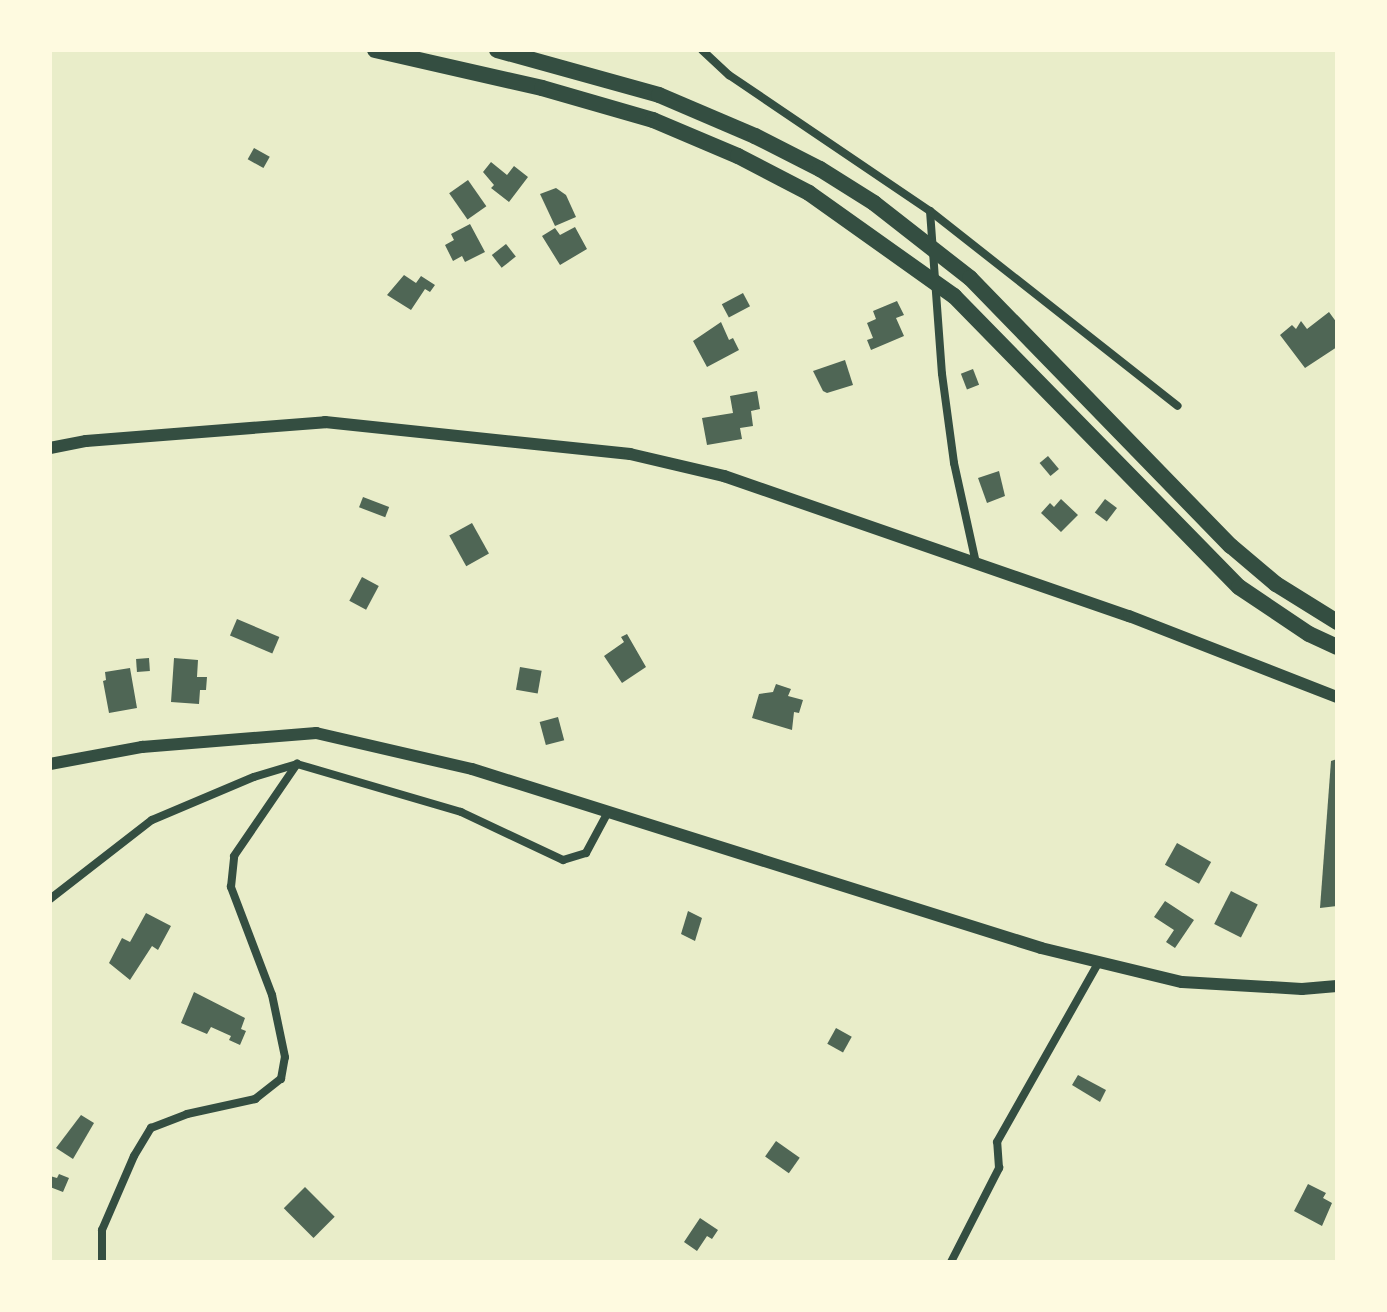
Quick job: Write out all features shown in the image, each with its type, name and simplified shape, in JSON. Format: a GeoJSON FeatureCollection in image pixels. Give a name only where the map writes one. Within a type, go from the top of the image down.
{"type":"FeatureCollection","features":[{"type":"Feature","properties":{"kind":"highway"},"geometry":{"type":"LineString","coordinates":[[375,50],[542,88],[653,120],[738,156],[809,193],[954,296],[1229,577],[1309,634],[1337,647]]}},
{"type":"Feature","properties":{"kind":"highway"},"geometry":{"type":"LineString","coordinates":[[497,50],[659,95],[755,136],[820,169],[874,203],[970,278],[1231,546],[1276,584],[1337,622]]}},
{"type":"Feature","properties":{"kind":"street"},"geometry":{"type":"LineString","coordinates":[[702,50],[729,75],[930,211],[1178,406]]}},
{"type":"Feature","properties":{"kind":"street"},"geometry":{"type":"LineString","coordinates":[[930,211],[942,374],[954,463],[976,563]]}},
{"type":"Feature","properties":{"kind":"street"},"geometry":{"type":"LineString","coordinates":[[50,448],[86,441],[325,422],[630,454],[724,476],[1129,616],[1337,697]]}},
{"type":"Feature","properties":{"kind":"street"},"geometry":{"type":"LineString","coordinates":[[50,764],[142,747],[316,733],[472,769],[1025,944],[1182,982],[1302,989],[1337,986]]}},
{"type":"Feature","properties":{"kind":"street"},"geometry":{"type":"LineString","coordinates":[[50,899],[152,820],[254,777],[297,764],[461,812],[563,860],[586,853],[608,812]]}},
{"type":"Feature","properties":{"kind":"street"},"geometry":{"type":"LineString","coordinates":[[102,1262],[102,1230],[134,1156],[151,1128],[187,1114],[255,1099],[281,1079],[285,1057],[272,995],[231,887],[234,856],[297,764]]}},
{"type":"Feature","properties":{"kind":"street"},"geometry":{"type":"LineString","coordinates":[[951,1262],[999,1168],[997,1142],[1099,962]]}},
{"type":"Feature","properties":{"kind":"building"},"geometry":{"type":"Polygon","coordinates":[[[254,148],[270,157],[263,168],[248,159],[254,148]]]}},
{"type":"Feature","properties":{"kind":"building"},"geometry":{"type":"Polygon","coordinates":[[[491,162],[507,175],[514,166],[528,177],[509,202],[491,188],[494,185],[483,172],[491,162]]]}},
{"type":"Feature","properties":{"kind":"building"},"geometry":{"type":"Polygon","coordinates":[[[468,180],[486,206],[468,219],[449,193],[468,180]]]}},
{"type":"Feature","properties":{"kind":"building"},"geometry":{"type":"Polygon","coordinates":[[[556,188],[566,195],[576,217],[555,226],[540,194],[556,188]]]}},
{"type":"Feature","properties":{"kind":"building"},"geometry":{"type":"Polygon","coordinates":[[[470,224],[485,252],[465,262],[462,256],[453,261],[445,245],[454,240],[451,234],[470,224]]]}},
{"type":"Feature","properties":{"kind":"building"},"geometry":{"type":"Polygon","coordinates":[[[575,227],[587,249],[560,265],[542,236],[555,228],[560,235],[575,227]]]}},
{"type":"Feature","properties":{"kind":"building"},"geometry":{"type":"Polygon","coordinates":[[[506,244],[516,257],[502,268],[492,255],[506,244]]]}},
{"type":"Feature","properties":{"kind":"building"},"geometry":{"type":"Polygon","coordinates":[[[404,275],[416,283],[421,276],[435,285],[430,292],[425,289],[411,310],[387,295],[404,275]]]}},
{"type":"Feature","properties":{"kind":"building"},"geometry":{"type":"Polygon","coordinates":[[[743,293],[750,306],[729,318],[722,304],[743,293]]]}},
{"type":"Feature","properties":{"kind":"building"},"geometry":{"type":"Polygon","coordinates":[[[897,301],[904,315],[896,318],[904,336],[871,350],[867,340],[873,338],[867,323],[876,319],[873,311],[897,301]]]}},
{"type":"Feature","properties":{"kind":"building"},"geometry":{"type":"Polygon","coordinates":[[[1329,312],[1337,323],[1337,347],[1305,368],[1280,335],[1292,325],[1296,329],[1301,321],[1307,329],[1329,312]]]}},
{"type":"Feature","properties":{"kind":"building"},"geometry":{"type":"Polygon","coordinates":[[[721,322],[729,340],[733,338],[739,350],[707,367],[693,341],[721,322]]]}},
{"type":"Feature","properties":{"kind":"building"},"geometry":{"type":"Polygon","coordinates":[[[845,360],[853,385],[827,393],[823,391],[813,371],[845,360]]]}},
{"type":"Feature","properties":{"kind":"building"},"geometry":{"type":"Polygon","coordinates":[[[973,369],[979,385],[967,390],[961,374],[973,369]]]}},
{"type":"Feature","properties":{"kind":"building"},"geometry":{"type":"Polygon","coordinates":[[[757,391],[760,409],[751,411],[753,426],[740,428],[742,439],[707,445],[702,418],[733,413],[730,396],[757,391]]]}},
{"type":"Feature","properties":{"kind":"building"},"geometry":{"type":"Polygon","coordinates":[[[1048,456],[1059,469],[1051,476],[1040,463],[1048,456]]]}},
{"type":"Feature","properties":{"kind":"building"},"geometry":{"type":"Polygon","coordinates":[[[999,471],[1005,496],[987,503],[978,478],[999,471]]]}},
{"type":"Feature","properties":{"kind":"building"},"geometry":{"type":"Polygon","coordinates":[[[363,497],[389,507],[385,517],[359,507],[363,497]]]}},
{"type":"Feature","properties":{"kind":"building"},"geometry":{"type":"Polygon","coordinates":[[[1061,499],[1078,515],[1061,532],[1041,513],[1050,503],[1054,507],[1061,499]]]}},
{"type":"Feature","properties":{"kind":"building"},"geometry":{"type":"Polygon","coordinates":[[[1105,499],[1117,508],[1107,522],[1095,513],[1105,499]]]}},
{"type":"Feature","properties":{"kind":"building"},"geometry":{"type":"Polygon","coordinates":[[[472,523],[489,554],[466,566],[449,536],[472,523]]]}},
{"type":"Feature","properties":{"kind":"building"},"geometry":{"type":"Polygon","coordinates":[[[362,577],[379,586],[366,610],[349,601],[362,577]]]}},
{"type":"Feature","properties":{"kind":"building"},"geometry":{"type":"Polygon","coordinates":[[[237,619],[279,637],[272,654],[230,636],[237,619]]]}},
{"type":"Feature","properties":{"kind":"building"},"geometry":{"type":"Polygon","coordinates":[[[627,634],[646,667],[622,683],[604,656],[624,642],[621,637],[627,634]]]}},
{"type":"Feature","properties":{"kind":"building"},"geometry":{"type":"Polygon","coordinates":[[[149,658],[150,671],[137,672],[136,659],[149,658]]]}},
{"type":"Feature","properties":{"kind":"building"},"geometry":{"type":"Polygon","coordinates":[[[174,658],[198,660],[197,677],[207,677],[206,690],[200,690],[199,704],[171,702],[174,658]]]}},
{"type":"Feature","properties":{"kind":"building"},"geometry":{"type":"Polygon","coordinates":[[[520,667],[542,671],[538,693],[516,690],[520,667]]]}},
{"type":"Feature","properties":{"kind":"building"},"geometry":{"type":"Polygon","coordinates":[[[130,668],[137,708],[109,713],[103,681],[106,680],[105,672],[130,668]]]}},
{"type":"Feature","properties":{"kind":"building"},"geometry":{"type":"Polygon","coordinates":[[[776,684],[791,689],[788,696],[803,700],[799,713],[794,712],[792,730],[752,718],[759,694],[773,692],[776,684]]]}},
{"type":"Feature","properties":{"kind":"building"},"geometry":{"type":"Polygon","coordinates":[[[558,717],[564,740],[546,745],[540,722],[558,717]]]}},
{"type":"Feature","properties":{"kind":"building"},"geometry":{"type":"Polygon","coordinates":[[[1337,759],[1337,906],[1320,908],[1331,761],[1337,759]]]}},
{"type":"Feature","properties":{"kind":"building"},"geometry":{"type":"Polygon","coordinates":[[[1177,843],[1211,862],[1199,884],[1165,865],[1177,843]]]}},
{"type":"Feature","properties":{"kind":"building"},"geometry":{"type":"Polygon","coordinates":[[[1231,891],[1258,905],[1241,938],[1214,924],[1231,891]]]}},
{"type":"Feature","properties":{"kind":"building"},"geometry":{"type":"Polygon","coordinates":[[[1165,901],[1194,920],[1175,948],[1166,942],[1174,930],[1154,917],[1165,901]]]}},
{"type":"Feature","properties":{"kind":"building"},"geometry":{"type":"Polygon","coordinates":[[[688,911],[702,918],[695,941],[681,934],[688,911]]]}},
{"type":"Feature","properties":{"kind":"building"},"geometry":{"type":"Polygon","coordinates":[[[146,913],[171,926],[158,950],[152,946],[130,980],[109,963],[122,938],[130,942],[146,913]]]}},
{"type":"Feature","properties":{"kind":"building"},"geometry":{"type":"Polygon","coordinates":[[[194,992],[245,1018],[241,1029],[246,1031],[240,1045],[229,1040],[231,1036],[211,1027],[207,1034],[181,1023],[194,992]]]}},
{"type":"Feature","properties":{"kind":"building"},"geometry":{"type":"Polygon","coordinates":[[[836,1028],[852,1037],[843,1052],[827,1044],[836,1028]]]}},
{"type":"Feature","properties":{"kind":"building"},"geometry":{"type":"Polygon","coordinates":[[[1078,1075],[1106,1090],[1100,1102],[1072,1085],[1078,1075]]]}},
{"type":"Feature","properties":{"kind":"building"},"geometry":{"type":"Polygon","coordinates":[[[81,1115],[94,1123],[73,1159],[56,1148],[81,1115]]]}},
{"type":"Feature","properties":{"kind":"building"},"geometry":{"type":"Polygon","coordinates":[[[776,1141],[800,1158],[789,1173],[765,1157],[776,1141]]]}},
{"type":"Feature","properties":{"kind":"building"},"geometry":{"type":"Polygon","coordinates":[[[59,1174],[69,1178],[63,1192],[50,1187],[50,1176],[57,1178],[59,1174]]]}},
{"type":"Feature","properties":{"kind":"building"},"geometry":{"type":"Polygon","coordinates":[[[1308,1184],[1326,1193],[1323,1198],[1332,1203],[1322,1226],[1294,1211],[1308,1184]]]}},
{"type":"Feature","properties":{"kind":"building"},"geometry":{"type":"Polygon","coordinates":[[[305,1187],[335,1217],[313,1238],[284,1208],[305,1187]]]}},
{"type":"Feature","properties":{"kind":"building"},"geometry":{"type":"Polygon","coordinates":[[[700,1218],[718,1230],[712,1239],[707,1236],[697,1251],[684,1242],[700,1218]]]}}]}
